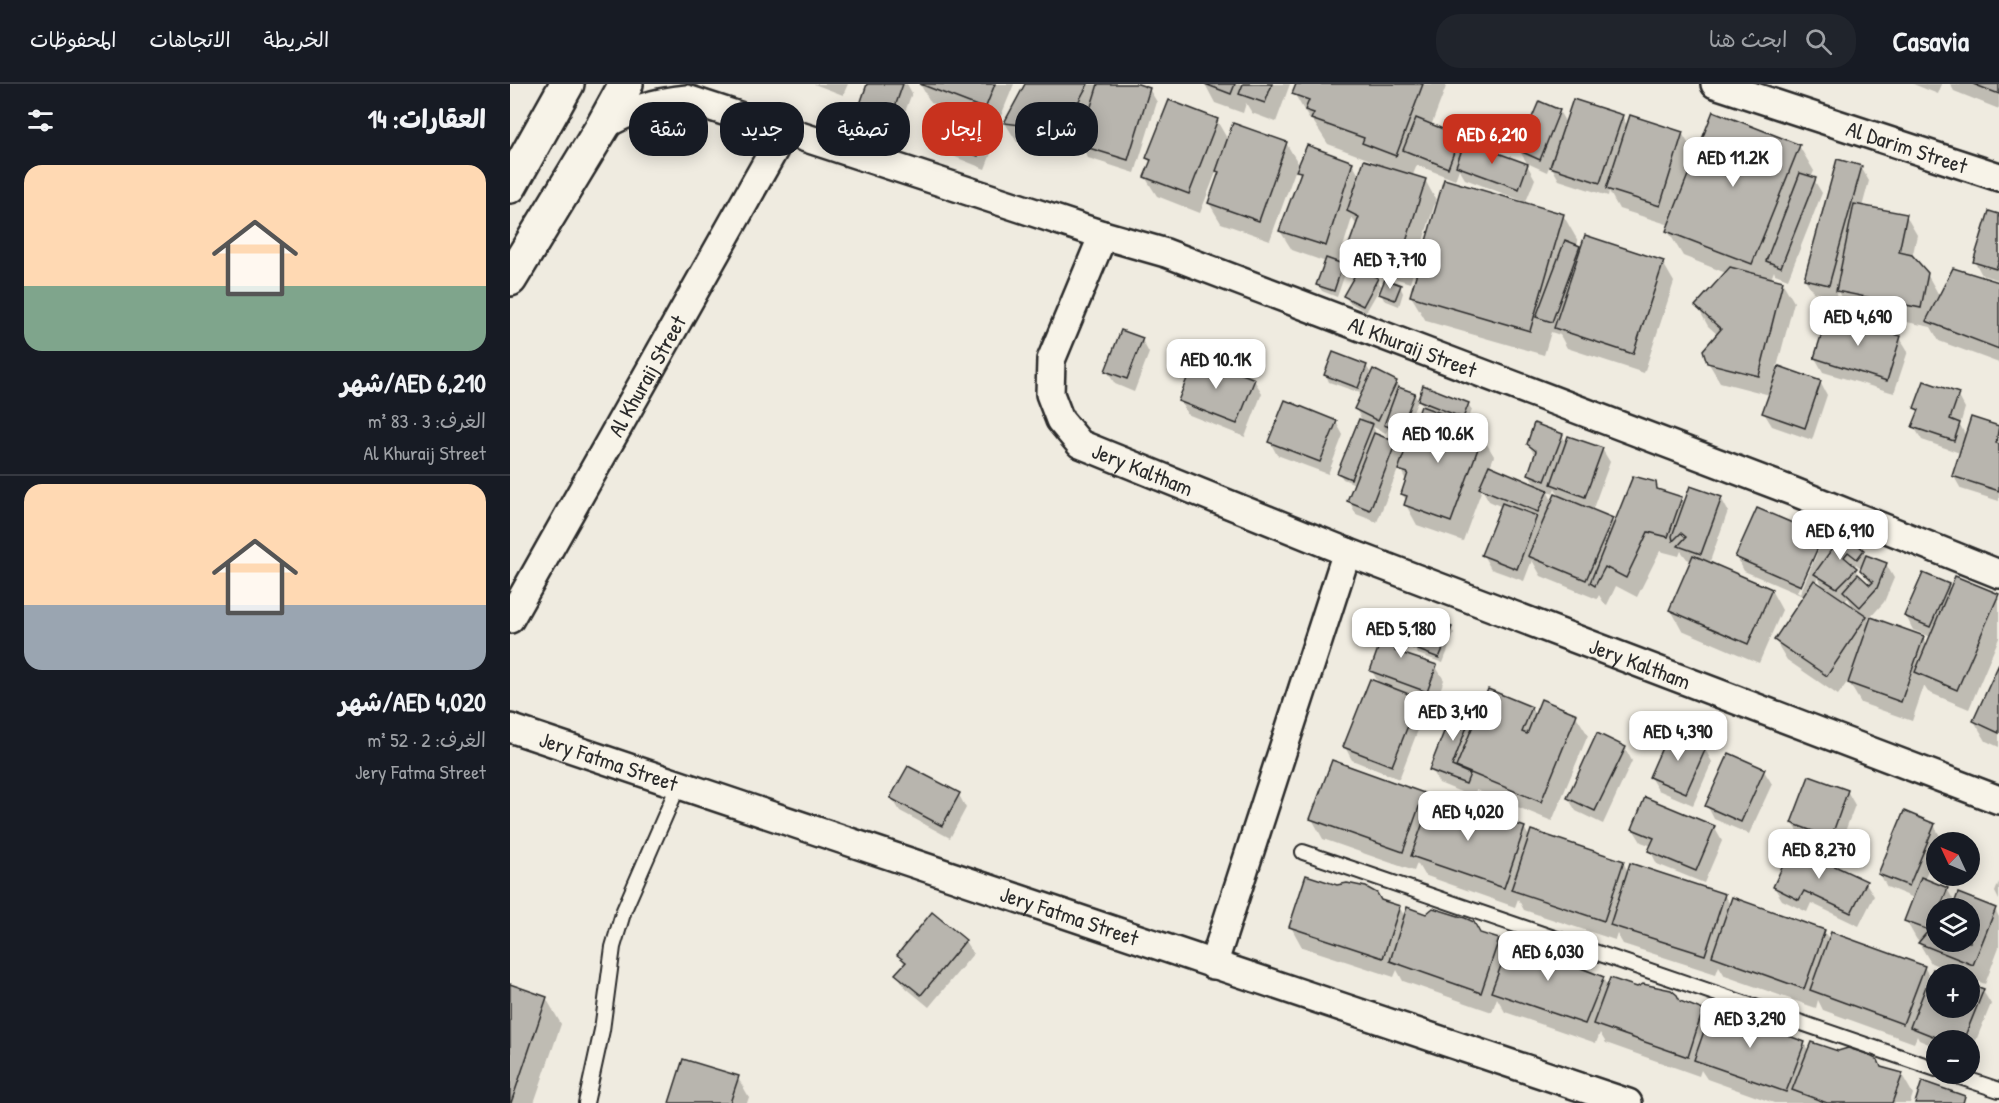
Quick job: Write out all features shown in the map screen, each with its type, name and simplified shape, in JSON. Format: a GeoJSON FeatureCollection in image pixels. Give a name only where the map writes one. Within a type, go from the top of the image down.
{"type":"FeatureCollection","features":[{"type":"Feature","properties":{"kind":"main road"},"geometry":{"type":"LineString","coordinates":[[510,186],[567,84]]}},
{"type":"Feature","properties":{"kind":"main road"},"geometry":{"type":"LineString","coordinates":[[510,279],[626,84]]}},
{"type":"Feature","properties":{"kind":"street","name":"Al Darim Street"},"geometry":{"type":"LineString","coordinates":[[1715,84],[1750,89],[1999,177]]}},
{"type":"Feature","properties":{"kind":"street","name":"Al Khuraij Street"},"geometry":{"type":"LineString","coordinates":[[603,126],[622,115],[643,106],[664,101],[681,92],[720,107]]}},
{"type":"Feature","properties":{"kind":"street","name":"Al Khuraij Street"},"geometry":{"type":"LineString","coordinates":[[804,138],[1177,257],[1781,487],[1999,574]]}},
{"type":"Feature","properties":{"kind":"street","name":"Al Khuraij Street"},"geometry":{"type":"LineString","coordinates":[[510,619],[770,156]]}},
{"type":"Feature","properties":{"kind":"street","name":"Jery Kaltham"},"geometry":{"type":"LineString","coordinates":[[1103,235],[1051,360],[1050,394],[1060,420],[1080,444],[1347,552],[1999,800]]}},
{"type":"Feature","properties":{"kind":"street"},"geometry":{"type":"LineString","coordinates":[[1213,965],[1347,552]]}},
{"type":"Feature","properties":{"kind":"street","name":"Jery Fatma Street"},"geometry":{"type":"LineString","coordinates":[[510,728],[1628,1103]]}},
{"type":"Feature","properties":{"kind":"lane"},"geometry":{"type":"LineString","coordinates":[[585,1103],[602,1030],[613,947],[624,910],[679,784]]}},
{"type":"Feature","properties":{"kind":"lane"},"geometry":{"type":"LineString","coordinates":[[1303,852],[1926,1066]]}},
{"type":"Feature","properties":{"kind":"lane"},"geometry":{"type":"LineString","coordinates":[[1980,1084],[1999,1090]]}},
{"type":"Feature","properties":{"kind":"building"},"geometry":{"type":"Polygon","coordinates":[[[867,84],[903,84],[897,102],[861,102],[867,84]]]}},
{"type":"Feature","properties":{"kind":"building"},"geometry":{"type":"Polygon","coordinates":[[[920,84],[995,84],[988,102],[967,102],[920,84]]]}},
{"type":"Feature","properties":{"kind":"building"},"geometry":{"type":"Polygon","coordinates":[[[1025,84],[1088,84],[1078,102],[1015,102],[1025,84]]]}},
{"type":"Feature","properties":{"kind":"building"},"geometry":{"type":"Polygon","coordinates":[[[1098,84],[1138,84],[1150,88],[1128,160],[1098,151],[1098,102],[1092,102],[1098,84]]]}},
{"type":"Feature","properties":{"kind":"building"},"geometry":{"type":"Polygon","coordinates":[[[1205,84],[1235,84],[1231,94],[1205,84]]]}},
{"type":"Feature","properties":{"kind":"building"},"geometry":{"type":"Polygon","coordinates":[[[1243,84],[1272,84],[1265,103],[1239,94],[1243,84]]]}},
{"type":"Feature","properties":{"kind":"building"},"geometry":{"type":"Polygon","coordinates":[[[1296,84],[1423,84],[1396,156],[1362,143],[1364,138],[1311,119],[1314,113],[1305,110],[1309,100],[1292,94],[1296,84]]]}},
{"type":"Feature","properties":{"kind":"building"},"geometry":{"type":"Polygon","coordinates":[[[1973,84],[1999,84],[1999,94],[1973,84]]]}},
{"type":"Feature","properties":{"kind":"building"},"geometry":{"type":"Polygon","coordinates":[[[1573,99],[1623,115],[1600,183],[1550,167],[1573,99]]]}},
{"type":"Feature","properties":{"kind":"building"},"geometry":{"type":"Polygon","coordinates":[[[1169,100],[1218,119],[1189,194],[1144,177],[1151,160],[1146,158],[1169,100]]]}},
{"type":"Feature","properties":{"kind":"building"},"geometry":{"type":"Polygon","coordinates":[[[1539,101],[1560,110],[1540,160],[1518,150],[1539,101]]]}},
{"type":"Feature","properties":{"kind":"building"},"geometry":{"type":"Polygon","coordinates":[[[1015,103],[1015,124],[1004,123],[1015,103]]]}},
{"type":"Feature","properties":{"kind":"building"},"geometry":{"type":"Polygon","coordinates":[[[1713,111],[1800,145],[1752,264],[1666,231],[1713,111]]]}},
{"type":"Feature","properties":{"kind":"building"},"geometry":{"type":"Polygon","coordinates":[[[1630,115],[1683,132],[1660,206],[1606,189],[1630,115]]]}},
{"type":"Feature","properties":{"kind":"building"},"geometry":{"type":"Polygon","coordinates":[[[1416,118],[1460,136],[1448,168],[1403,150],[1416,118]]]}},
{"type":"Feature","properties":{"kind":"building"},"geometry":{"type":"Polygon","coordinates":[[[1233,123],[1287,142],[1259,221],[1208,203],[1219,172],[1216,171],[1233,123]]]}},
{"type":"Feature","properties":{"kind":"building"},"geometry":{"type":"Polygon","coordinates":[[[1465,141],[1528,164],[1519,189],[1456,166],[1465,141]]]}},
{"type":"Feature","properties":{"kind":"building"},"geometry":{"type":"Polygon","coordinates":[[[1307,145],[1353,162],[1326,246],[1279,231],[1301,172],[1296,171],[1307,145]]]}},
{"type":"Feature","properties":{"kind":"building"},"geometry":{"type":"Polygon","coordinates":[[[1837,159],[1862,166],[1829,285],[1804,279],[1837,159]]]}},
{"type":"Feature","properties":{"kind":"building"},"geometry":{"type":"Polygon","coordinates":[[[1364,160],[1426,179],[1399,264],[1348,247],[1359,217],[1347,211],[1364,160]]]}},
{"type":"Feature","properties":{"kind":"building"},"geometry":{"type":"Polygon","coordinates":[[[1800,173],[1816,178],[1781,267],[1766,261],[1800,173]]]}},
{"type":"Feature","properties":{"kind":"building"},"geometry":{"type":"Polygon","coordinates":[[[1444,179],[1564,214],[1530,331],[1410,296],[1444,179]]]}},
{"type":"Feature","properties":{"kind":"building"},"geometry":{"type":"Polygon","coordinates":[[[1854,204],[1907,214],[1899,252],[1912,255],[1928,273],[1921,308],[1836,291],[1854,204]]]}},
{"type":"Feature","properties":{"kind":"building"},"geometry":{"type":"Polygon","coordinates":[[[1989,211],[1999,214],[1999,260],[1996,269],[1973,262],[1989,211]]]}},
{"type":"Feature","properties":{"kind":"building"},"geometry":{"type":"Polygon","coordinates":[[[1585,235],[1664,261],[1633,354],[1554,328],[1585,235]]]}},
{"type":"Feature","properties":{"kind":"building"},"geometry":{"type":"Polygon","coordinates":[[[1565,240],[1580,246],[1552,322],[1536,317],[1565,240]]]}},
{"type":"Feature","properties":{"kind":"building"},"geometry":{"type":"Polygon","coordinates":[[[1326,258],[1343,264],[1334,291],[1316,285],[1326,258]]]}},
{"type":"Feature","properties":{"kind":"building"},"geometry":{"type":"Polygon","coordinates":[[[1730,267],[1783,281],[1759,376],[1707,363],[1703,350],[1721,329],[1695,306],[1730,267]]]}},
{"type":"Feature","properties":{"kind":"building"},"geometry":{"type":"Polygon","coordinates":[[[1359,268],[1378,278],[1363,306],[1343,296],[1359,268]]]}},
{"type":"Feature","properties":{"kind":"building"},"geometry":{"type":"Polygon","coordinates":[[[1953,268],[1999,282],[1999,349],[1926,321],[1953,268]]]}},
{"type":"Feature","properties":{"kind":"building"},"geometry":{"type":"Polygon","coordinates":[[[1385,279],[1401,285],[1395,300],[1379,294],[1385,279]]]}},
{"type":"Feature","properties":{"kind":"building"},"geometry":{"type":"Polygon","coordinates":[[[1828,314],[1901,336],[1887,381],[1814,358],[1828,314]]]}},
{"type":"Feature","properties":{"kind":"building"},"geometry":{"type":"Polygon","coordinates":[[[1121,330],[1143,338],[1127,379],[1105,371],[1121,330]]]}},
{"type":"Feature","properties":{"kind":"building"},"geometry":{"type":"Polygon","coordinates":[[[1333,352],[1367,365],[1358,388],[1324,375],[1333,352]]]}},
{"type":"Feature","properties":{"kind":"building"},"geometry":{"type":"Polygon","coordinates":[[[1196,356],[1255,379],[1237,424],[1178,401],[1196,356]]]}},
{"type":"Feature","properties":{"kind":"building"},"geometry":{"type":"Polygon","coordinates":[[[1779,366],[1821,381],[1805,428],[1762,413],[1779,366]]]}},
{"type":"Feature","properties":{"kind":"building"},"geometry":{"type":"Polygon","coordinates":[[[1373,369],[1397,381],[1378,421],[1354,409],[1373,369]]]}},
{"type":"Feature","properties":{"kind":"building"},"geometry":{"type":"Polygon","coordinates":[[[1924,381],[1959,393],[1950,419],[1960,423],[1954,441],[1912,427],[1919,410],[1914,408],[1924,381]]]}},
{"type":"Feature","properties":{"kind":"building"},"geometry":{"type":"Polygon","coordinates":[[[1423,385],[1469,403],[1463,418],[1418,400],[1423,385]]]}},
{"type":"Feature","properties":{"kind":"building"},"geometry":{"type":"Polygon","coordinates":[[[1398,387],[1415,393],[1400,431],[1384,425],[1398,387]]]}},
{"type":"Feature","properties":{"kind":"building"},"geometry":{"type":"Polygon","coordinates":[[[1285,400],[1337,421],[1320,462],[1268,442],[1285,400]]]}},
{"type":"Feature","properties":{"kind":"building"},"geometry":{"type":"Polygon","coordinates":[[[1421,406],[1452,417],[1450,423],[1483,435],[1451,522],[1404,505],[1407,496],[1401,494],[1408,473],[1398,470],[1421,406]]]}},
{"type":"Feature","properties":{"kind":"building"},"geometry":{"type":"Polygon","coordinates":[[[1971,417],[1999,426],[1996,443],[1999,444],[1999,491],[1952,476],[1971,417]]]}},
{"type":"Feature","properties":{"kind":"building"},"geometry":{"type":"Polygon","coordinates":[[[1359,419],[1373,424],[1351,479],[1337,473],[1359,419]]]}},
{"type":"Feature","properties":{"kind":"building"},"geometry":{"type":"Polygon","coordinates":[[[1534,423],[1563,434],[1545,481],[1528,474],[1536,451],[1527,444],[1534,423]]]}},
{"type":"Feature","properties":{"kind":"building"},"geometry":{"type":"Polygon","coordinates":[[[1374,433],[1396,442],[1370,510],[1347,501],[1374,433]]]}},
{"type":"Feature","properties":{"kind":"building"},"geometry":{"type":"Polygon","coordinates":[[[1568,436],[1603,448],[1585,497],[1551,484],[1568,436]]]}},
{"type":"Feature","properties":{"kind":"building"},"geometry":{"type":"Polygon","coordinates":[[[1489,465],[1548,490],[1538,512],[1479,488],[1489,465]]]}},
{"type":"Feature","properties":{"kind":"building"},"geometry":{"type":"Polygon","coordinates":[[[1633,476],[1656,482],[1657,489],[1682,497],[1668,537],[1648,532],[1626,578],[1605,567],[1595,586],[1590,583],[1633,476]]]}},
{"type":"Feature","properties":{"kind":"building"},"geometry":{"type":"Polygon","coordinates":[[[1690,486],[1722,497],[1701,554],[1678,546],[1686,537],[1681,533],[1673,541],[1672,536],[1690,486]]]}},
{"type":"Feature","properties":{"kind":"building"},"geometry":{"type":"Polygon","coordinates":[[[1555,494],[1613,518],[1586,580],[1528,556],[1555,494]]]}},
{"type":"Feature","properties":{"kind":"building"},"geometry":{"type":"Polygon","coordinates":[[[1502,503],[1537,516],[1517,569],[1481,555],[1502,503]]]}},
{"type":"Feature","properties":{"kind":"building"},"geometry":{"type":"Polygon","coordinates":[[[1757,508],[1823,536],[1801,586],[1735,557],[1757,508]]]}},
{"type":"Feature","properties":{"kind":"building"},"geometry":{"type":"Polygon","coordinates":[[[1847,528],[1864,550],[1857,559],[1848,552],[1844,557],[1857,568],[1837,588],[1814,574],[1847,528]]]}},
{"type":"Feature","properties":{"kind":"building"},"geometry":{"type":"Polygon","coordinates":[[[1693,555],[1772,589],[1748,644],[1669,610],[1693,555]]]}},
{"type":"Feature","properties":{"kind":"building"},"geometry":{"type":"Polygon","coordinates":[[[1866,555],[1887,563],[1877,588],[1860,607],[1843,591],[1858,574],[1870,585],[1873,582],[1860,570],[1866,555]]]}},
{"type":"Feature","properties":{"kind":"building"},"geometry":{"type":"Polygon","coordinates":[[[1923,573],[1949,584],[1930,627],[1904,616],[1923,573]]]}},
{"type":"Feature","properties":{"kind":"building"},"geometry":{"type":"Polygon","coordinates":[[[1955,576],[1999,594],[1957,690],[1915,672],[1955,576]]]}},
{"type":"Feature","properties":{"kind":"building"},"geometry":{"type":"Polygon","coordinates":[[[1814,580],[1867,616],[1827,676],[1774,640],[1814,580]]]}},
{"type":"Feature","properties":{"kind":"building"},"geometry":{"type":"Polygon","coordinates":[[[1391,612],[1407,618],[1395,651],[1437,665],[1427,692],[1370,671],[1391,612]]]}},
{"type":"Feature","properties":{"kind":"building"},"geometry":{"type":"Polygon","coordinates":[[[1425,617],[1452,627],[1439,658],[1413,648],[1425,617]]]}},
{"type":"Feature","properties":{"kind":"building"},"geometry":{"type":"Polygon","coordinates":[[[1871,617],[1924,636],[1901,702],[1848,683],[1871,617]]]}},
{"type":"Feature","properties":{"kind":"building"},"geometry":{"type":"Polygon","coordinates":[[[1999,664],[1999,733],[1973,721],[1999,664]]]}},
{"type":"Feature","properties":{"kind":"building"},"geometry":{"type":"Polygon","coordinates":[[[1370,679],[1419,698],[1392,766],[1343,747],[1370,679]]]}},
{"type":"Feature","properties":{"kind":"building"},"geometry":{"type":"Polygon","coordinates":[[[1488,689],[1532,707],[1522,732],[1527,734],[1541,699],[1577,714],[1541,802],[1456,767],[1488,689]]]}},
{"type":"Feature","properties":{"kind":"building"},"geometry":{"type":"Polygon","coordinates":[[[1458,696],[1476,703],[1452,766],[1470,774],[1466,784],[1429,770],[1458,696]]]}},
{"type":"Feature","properties":{"kind":"building"},"geometry":{"type":"Polygon","coordinates":[[[1669,732],[1706,748],[1686,793],[1649,777],[1669,732]]]}},
{"type":"Feature","properties":{"kind":"building"},"geometry":{"type":"Polygon","coordinates":[[[1597,733],[1626,747],[1595,811],[1567,798],[1597,733]]]}},
{"type":"Feature","properties":{"kind":"building"},"geometry":{"type":"Polygon","coordinates":[[[1729,753],[1765,769],[1741,822],[1705,806],[1729,753]]]}},
{"type":"Feature","properties":{"kind":"building"},"geometry":{"type":"Polygon","coordinates":[[[1332,760],[1424,793],[1403,852],[1310,819],[1332,760]]]}},
{"type":"Feature","properties":{"kind":"building"},"geometry":{"type":"Polygon","coordinates":[[[908,766],[960,793],[942,826],[890,798],[908,766]]]}},
{"type":"Feature","properties":{"kind":"building"},"geometry":{"type":"Polygon","coordinates":[[[1809,776],[1848,790],[1831,838],[1791,823],[1809,776]]]}},
{"type":"Feature","properties":{"kind":"building"},"geometry":{"type":"Polygon","coordinates":[[[1433,795],[1525,827],[1504,888],[1411,856],[1433,795]]]}},
{"type":"Feature","properties":{"kind":"building"},"geometry":{"type":"Polygon","coordinates":[[[1645,797],[1715,826],[1696,871],[1648,851],[1654,838],[1632,829],[1645,797]]]}},
{"type":"Feature","properties":{"kind":"building"},"geometry":{"type":"Polygon","coordinates":[[[1904,811],[1935,824],[1932,832],[1926,832],[1926,845],[1909,886],[1878,874],[1904,811]]]}},
{"type":"Feature","properties":{"kind":"building"},"geometry":{"type":"Polygon","coordinates":[[[1531,830],[1624,861],[1604,921],[1511,890],[1531,830]]]}},
{"type":"Feature","properties":{"kind":"building"},"geometry":{"type":"Polygon","coordinates":[[[1792,846],[1867,881],[1851,913],[1804,891],[1799,900],[1773,887],[1792,846]]]}},
{"type":"Feature","properties":{"kind":"building"},"geometry":{"type":"Polygon","coordinates":[[[1630,863],[1725,894],[1705,955],[1610,925],[1630,863]]]}},
{"type":"Feature","properties":{"kind":"building"},"geometry":{"type":"Polygon","coordinates":[[[1306,875],[1337,885],[1347,883],[1366,887],[1377,893],[1381,900],[1400,906],[1383,958],[1289,927],[1306,875]]]}},
{"type":"Feature","properties":{"kind":"building"},"geometry":{"type":"Polygon","coordinates":[[[1921,877],[1926,879],[1926,886],[1948,888],[1944,898],[1926,898],[1926,929],[1904,921],[1921,877]]]}},
{"type":"Feature","properties":{"kind":"building"},"geometry":{"type":"Polygon","coordinates":[[[1958,893],[1971,898],[1956,898],[1958,893]]]}},
{"type":"Feature","properties":{"kind":"building"},"geometry":{"type":"Polygon","coordinates":[[[1732,897],[1825,930],[1804,989],[1712,956],[1732,897]]]}},
{"type":"Feature","properties":{"kind":"building"},"geometry":{"type":"Polygon","coordinates":[[[1980,902],[1996,908],[1980,948],[1980,902]]]}},
{"type":"Feature","properties":{"kind":"building"},"geometry":{"type":"Polygon","coordinates":[[[1407,907],[1426,914],[1433,908],[1465,918],[1474,922],[1480,933],[1499,939],[1481,993],[1390,961],[1407,907]]]}},
{"type":"Feature","properties":{"kind":"building"},"geometry":{"type":"Polygon","coordinates":[[[932,912],[966,940],[921,995],[895,974],[906,962],[897,955],[932,912]]]}},
{"type":"Feature","properties":{"kind":"building"},"geometry":{"type":"Polygon","coordinates":[[[1831,932],[1925,966],[1903,1024],[1810,990],[1831,932]]]}},
{"type":"Feature","properties":{"kind":"building"},"geometry":{"type":"Polygon","coordinates":[[[1926,934],[1926,946],[1918,943],[1926,934]]]}},
{"type":"Feature","properties":{"kind":"building"},"geometry":{"type":"Polygon","coordinates":[[[1510,942],[1536,950],[1552,950],[1566,954],[1581,968],[1604,977],[1585,1024],[1491,992],[1510,942]]]}},
{"type":"Feature","properties":{"kind":"building"},"geometry":{"type":"Polygon","coordinates":[[[1940,952],[1978,952],[1973,964],[1940,952]]]}},
{"type":"Feature","properties":{"kind":"building"},"geometry":{"type":"Polygon","coordinates":[[[1610,978],[1637,987],[1643,984],[1671,990],[1680,1001],[1703,1010],[1688,1057],[1593,1024],[1610,978]]]}},
{"type":"Feature","properties":{"kind":"building"},"geometry":{"type":"Polygon","coordinates":[[[510,984],[547,997],[511,1103],[510,1103],[510,984]]]}},
{"type":"Feature","properties":{"kind":"building"},"geometry":{"type":"Polygon","coordinates":[[[1926,987],[1926,1018],[1972,1018],[1967,1030],[1926,1030],[1926,1033],[1910,1027],[1926,987]]]}},
{"type":"Feature","properties":{"kind":"building"},"geometry":{"type":"Polygon","coordinates":[[[1980,988],[1984,989],[1980,999],[1980,988]]]}},
{"type":"Feature","properties":{"kind":"building"},"geometry":{"type":"Polygon","coordinates":[[[1712,1008],[1737,1017],[1768,1021],[1781,1033],[1805,1042],[1786,1092],[1694,1060],[1712,1008]]]}},
{"type":"Feature","properties":{"kind":"building"},"geometry":{"type":"Polygon","coordinates":[[[1811,1042],[1838,1051],[1848,1048],[1864,1053],[1878,1060],[1881,1067],[1903,1073],[1892,1103],[1827,1103],[1792,1090],[1811,1042]]]}},
{"type":"Feature","properties":{"kind":"building"},"geometry":{"type":"Polygon","coordinates":[[[683,1059],[739,1076],[730,1103],[669,1103],[683,1059]]]}},
{"type":"Feature","properties":{"kind":"building"},"geometry":{"type":"Polygon","coordinates":[[[1922,1081],[1965,1096],[1963,1103],[1915,1103],[1922,1081]]]}}]}
